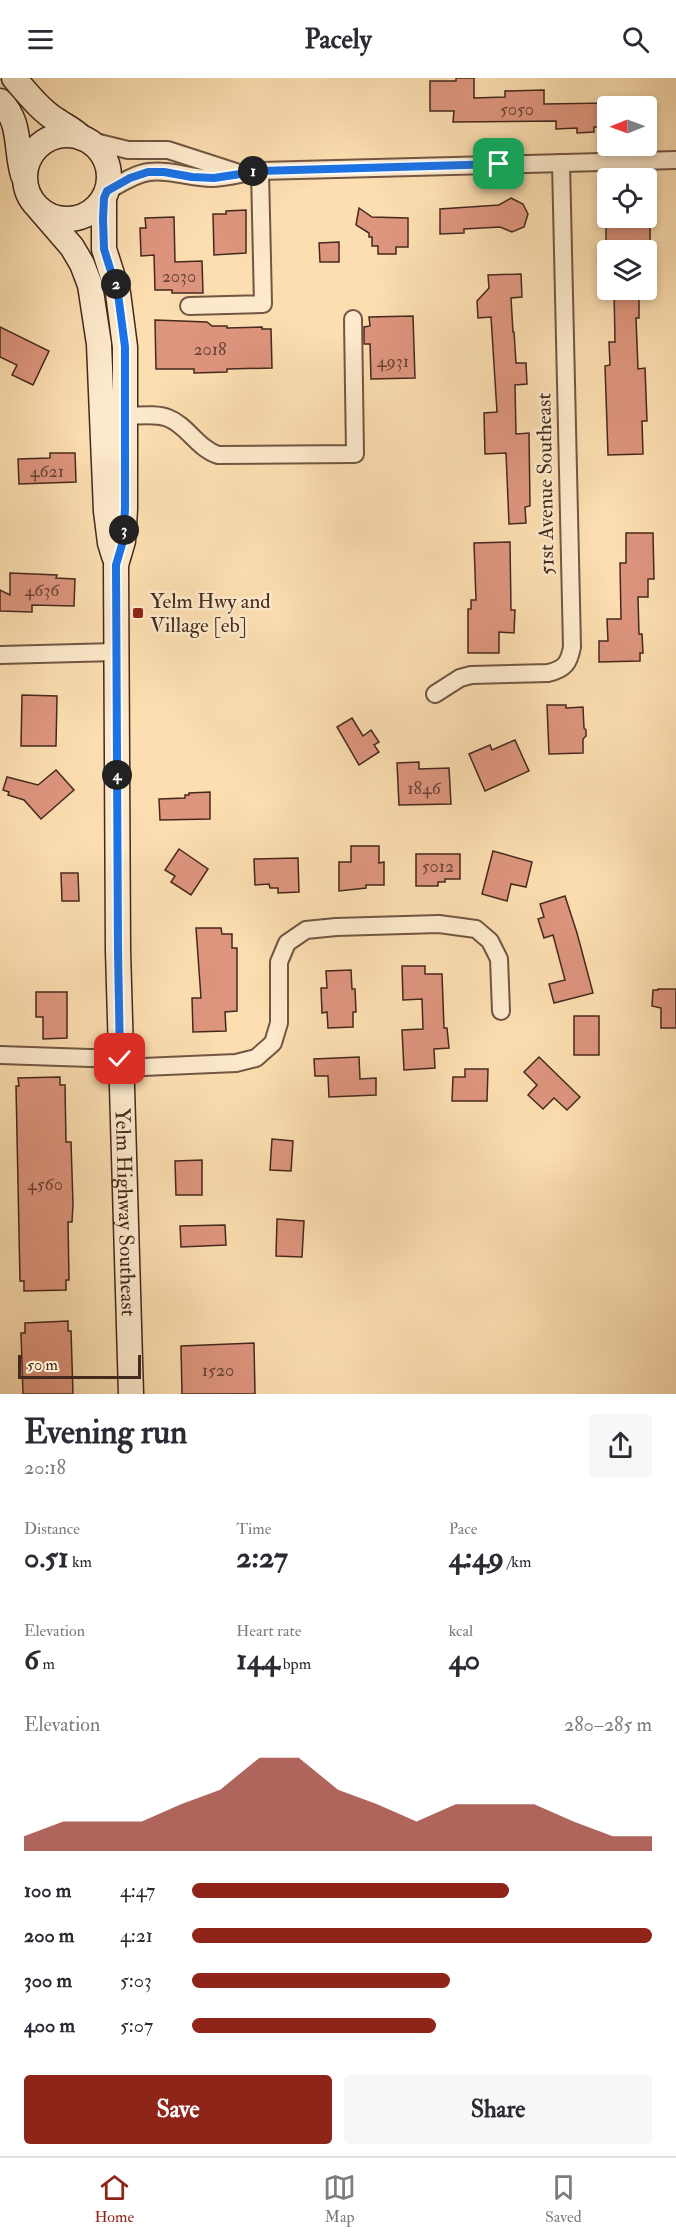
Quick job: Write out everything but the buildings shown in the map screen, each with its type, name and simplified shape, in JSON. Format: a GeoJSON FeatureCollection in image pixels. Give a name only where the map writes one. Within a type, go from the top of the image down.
{"type":"FeatureCollection","features":[{"type":"Feature","properties":{"kind":"main road"},"geometry":{"type":"LineString","coordinates":[[0,101],[13,117],[25,183],[29,196],[40,210],[56,218],[75,219],[92,212],[106,195],[110,179],[106,160],[95,145],[71,127],[58,122],[14,78]]}},
{"type":"Feature","properties":{"kind":"main road"},"geometry":{"type":"LineString","coordinates":[[25,183],[27,162],[39,145],[57,136],[67,135],[84,139]]}},
{"type":"Feature","properties":{"kind":"main road","name":"Yelm Highway Southeast"},"geometry":{"type":"LineString","coordinates":[[106,195],[104,249],[118,294],[125,347],[125,509],[123,541],[116,565]]}},
{"type":"Feature","properties":{"kind":"main road","name":"Yelm Highway Southeast"},"geometry":{"type":"LineString","coordinates":[[40,210],[72,247],[90,285],[99,344],[106,511],[110,543],[116,565],[120,1063],[131,1394]]}},
{"type":"Feature","properties":{"kind":"street"},"geometry":{"type":"LineString","coordinates":[[84,139],[128,150],[168,150],[240,173]]}},
{"type":"Feature","properties":{"kind":"street"},"geometry":{"type":"LineString","coordinates":[[106,195],[130,178],[148,172],[214,178],[260,171],[676,160]]}},
{"type":"Feature","properties":{"kind":"street","name":"51st Avenue Southeast"},"geometry":{"type":"LineString","coordinates":[[435,694],[460,678],[471,675],[548,673],[561,670],[570,661],[572,636],[561,163]]}},
{"type":"Feature","properties":{"kind":"street"},"geometry":{"type":"LineString","coordinates":[[189,306],[263,304],[260,171]]}},
{"type":"Feature","properties":{"kind":"street"},"geometry":{"type":"LineString","coordinates":[[125,416],[160,415],[171,418],[208,452],[218,455],[355,454],[353,319]]}},
{"type":"Feature","properties":{"kind":"street"},"geometry":{"type":"LineString","coordinates":[[0,655],[116,652]]}},
{"type":"Feature","properties":{"kind":"street"},"geometry":{"type":"LineString","coordinates":[[0,1055],[120,1063],[236,1063],[256,1058],[273,1043],[279,1023],[279,962],[287,943],[306,930],[336,927],[439,924],[476,929],[490,941],[499,958],[501,1011]]}},
{"type":"Feature","properties":{"kind":"place","name":"Yelm Hwy and Village [eb]"},"geometry":{"type":"Point","coordinates":[138,613]}},
{"type":"Feature","properties":{"kind":"route"},"geometry":{"type":"LineString","coordinates":[[120,1059],[116,565],[123,541],[125,509],[125,347],[118,294],[104,249],[104,198],[107,191],[130,178],[148,172],[214,178],[260,171],[499,164]]}}]}
